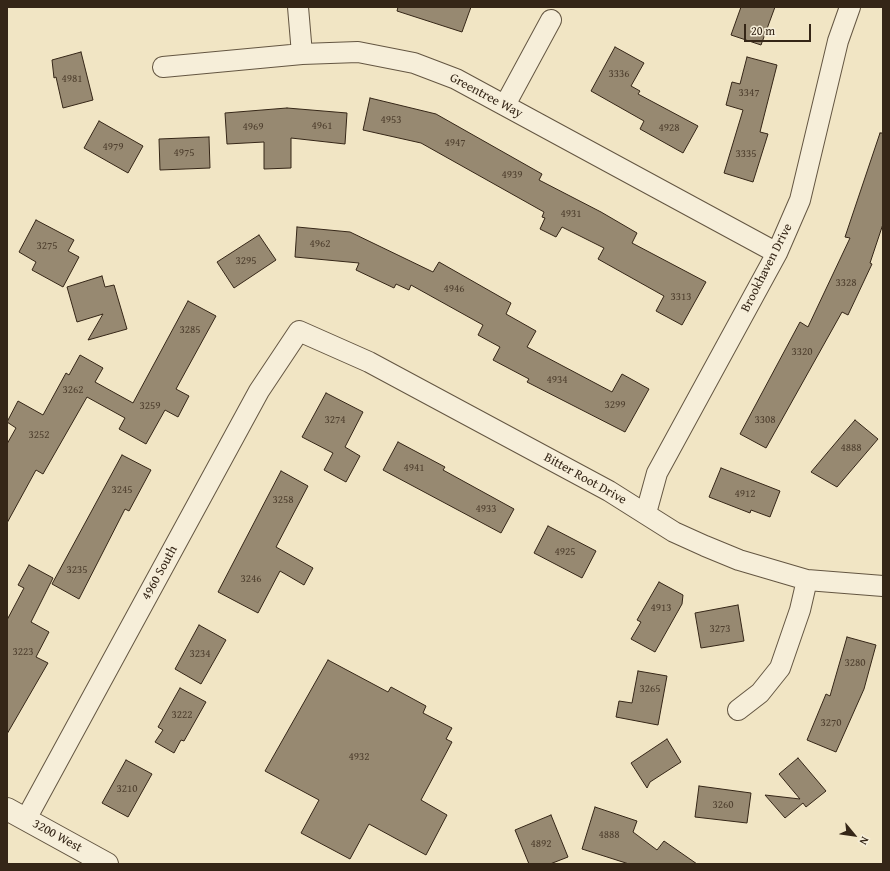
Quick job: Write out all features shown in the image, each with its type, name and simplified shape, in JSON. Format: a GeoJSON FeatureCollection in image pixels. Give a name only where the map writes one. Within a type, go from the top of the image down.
{"type":"FeatureCollection","features":[{"type":"Feature","properties":{"kind":"street"},"geometry":{"type":"LineString","coordinates":[[298,7],[302,54]]}},
{"type":"Feature","properties":{"kind":"street","name":"Brookhaven Drive"},"geometry":{"type":"LineString","coordinates":[[646,513],[657,473],[777,253],[800,200],[838,40],[850,7]]}},
{"type":"Feature","properties":{"kind":"street"},"geometry":{"type":"LineString","coordinates":[[504,105],[550,20]]}},
{"type":"Feature","properties":{"kind":"street","name":"Greentree Way"},"geometry":{"type":"LineString","coordinates":[[163,67],[302,54],[358,52],[414,63],[456,79],[777,253]]}},
{"type":"Feature","properties":{"kind":"street","name":"Bitter Root Drive"},"geometry":{"type":"LineString","coordinates":[[299,331],[369,362],[609,491],[674,532],[712,549],[746,562],[807,580],[883,586]]}},
{"type":"Feature","properties":{"kind":"street","name":"4960 South"},"geometry":{"type":"LineString","coordinates":[[26,819],[259,391],[299,331]]}},
{"type":"Feature","properties":{"kind":"street"},"geometry":{"type":"LineString","coordinates":[[738,710],[760,693],[780,668],[800,610],[807,580]]}},
{"type":"Feature","properties":{"kind":"street","name":"3200 West"},"geometry":{"type":"LineString","coordinates":[[7,809],[107,864]]}},
{"type":"Feature","properties":{"kind":"building"},"geometry":{"type":"Polygon","coordinates":[[[398,7],[471,7],[462,32],[397,11],[398,7]]]}},
{"type":"Feature","properties":{"kind":"building"},"geometry":{"type":"Polygon","coordinates":[[[741,7],[775,7],[761,45],[731,35],[741,7]]]}},
{"type":"Feature","properties":{"kind":"building"},"geometry":{"type":"Polygon","coordinates":[[[615,47],[644,63],[631,86],[640,91],[638,94],[698,126],[683,153],[640,129],[644,121],[591,91],[615,47]]]}},
{"type":"Feature","properties":{"kind":"building"},"geometry":{"type":"Polygon","coordinates":[[[81,52],[93,100],[63,108],[56,77],[54,78],[52,60],[81,52]]]}},
{"type":"Feature","properties":{"kind":"building"},"geometry":{"type":"Polygon","coordinates":[[[747,57],[777,65],[760,132],[768,134],[753,182],[724,173],[743,110],[726,105],[732,82],[740,84],[747,57]]]}},
{"type":"Feature","properties":{"kind":"building"},"geometry":{"type":"Polygon","coordinates":[[[370,98],[436,114],[542,174],[539,180],[601,212],[637,233],[632,243],[706,282],[682,325],[656,311],[664,296],[598,259],[604,248],[562,227],[556,237],[540,229],[545,218],[542,217],[544,212],[421,143],[363,130],[370,98]]]}},
{"type":"Feature","properties":{"kind":"building"},"geometry":{"type":"Polygon","coordinates":[[[287,108],[347,113],[345,144],[291,138],[291,168],[264,169],[264,142],[227,144],[225,113],[287,108]]]}},
{"type":"Feature","properties":{"kind":"building"},"geometry":{"type":"Polygon","coordinates":[[[99,121],[143,146],[128,173],[84,148],[99,121]]]}},
{"type":"Feature","properties":{"kind":"building"},"geometry":{"type":"Polygon","coordinates":[[[880,133],[883,133],[883,224],[870,263],[872,264],[848,315],[842,312],[766,448],[740,434],[800,322],[808,327],[850,238],[845,237],[880,133]]]}},
{"type":"Feature","properties":{"kind":"building"},"geometry":{"type":"Polygon","coordinates":[[[209,137],[210,168],[160,170],[159,139],[209,137]]]}},
{"type":"Feature","properties":{"kind":"building"},"geometry":{"type":"Polygon","coordinates":[[[36,220],[74,240],[68,251],[79,257],[63,287],[32,270],[36,262],[19,252],[36,220]]]}},
{"type":"Feature","properties":{"kind":"building"},"geometry":{"type":"Polygon","coordinates":[[[297,227],[350,232],[433,272],[439,262],[511,303],[506,314],[536,331],[527,347],[612,392],[622,374],[649,389],[625,432],[527,382],[529,379],[493,360],[500,347],[478,335],[483,325],[411,285],[409,290],[396,284],[394,288],[356,270],[359,263],[295,257],[297,227]]]}},
{"type":"Feature","properties":{"kind":"building"},"geometry":{"type":"Polygon","coordinates":[[[259,235],[276,260],[234,288],[217,262],[259,235]]]}},
{"type":"Feature","properties":{"kind":"building"},"geometry":{"type":"Polygon","coordinates":[[[102,276],[105,287],[114,285],[127,329],[88,340],[103,314],[77,322],[67,287],[102,276]]]}},
{"type":"Feature","properties":{"kind":"building"},"geometry":{"type":"Polygon","coordinates":[[[188,301],[216,316],[176,389],[189,396],[178,417],[165,410],[146,444],[119,429],[125,418],[87,397],[43,474],[36,470],[7,523],[7,444],[16,428],[7,422],[18,401],[43,415],[66,373],[69,375],[80,355],[103,368],[95,382],[133,403],[188,301]]]}},
{"type":"Feature","properties":{"kind":"building"},"geometry":{"type":"Polygon","coordinates":[[[326,393],[363,412],[345,447],[360,456],[346,482],[324,470],[333,453],[302,437],[326,393]]]}},
{"type":"Feature","properties":{"kind":"building"},"geometry":{"type":"Polygon","coordinates":[[[855,420],[878,439],[837,487],[811,472],[855,420]]]}},
{"type":"Feature","properties":{"kind":"building"},"geometry":{"type":"Polygon","coordinates":[[[398,442],[445,467],[443,470],[514,509],[501,533],[383,470],[398,442]]]}},
{"type":"Feature","properties":{"kind":"building"},"geometry":{"type":"Polygon","coordinates":[[[122,455],[151,470],[129,511],[125,509],[79,599],[52,584],[122,455]]]}},
{"type":"Feature","properties":{"kind":"building"},"geometry":{"type":"Polygon","coordinates":[[[721,468],[780,491],[770,517],[751,510],[750,513],[709,497],[721,468]]]}},
{"type":"Feature","properties":{"kind":"building"},"geometry":{"type":"Polygon","coordinates":[[[281,471],[308,486],[276,547],[313,568],[304,585],[280,571],[258,613],[218,592],[281,471]]]}},
{"type":"Feature","properties":{"kind":"building"},"geometry":{"type":"Polygon","coordinates":[[[548,526],[596,551],[582,578],[534,553],[548,526]]]}},
{"type":"Feature","properties":{"kind":"building"},"geometry":{"type":"Polygon","coordinates":[[[29,565],[53,578],[31,622],[49,632],[36,657],[48,663],[7,734],[7,620],[24,588],[18,585],[29,565]]]}},
{"type":"Feature","properties":{"kind":"building"},"geometry":{"type":"Polygon","coordinates":[[[659,582],[683,595],[682,604],[655,652],[631,639],[641,622],[637,620],[659,582]]]}},
{"type":"Feature","properties":{"kind":"building"},"geometry":{"type":"Polygon","coordinates":[[[738,605],[744,641],[701,648],[695,613],[738,605]]]}},
{"type":"Feature","properties":{"kind":"building"},"geometry":{"type":"Polygon","coordinates":[[[199,625],[226,640],[201,684],[175,669],[199,625]]]}},
{"type":"Feature","properties":{"kind":"building"},"geometry":{"type":"Polygon","coordinates":[[[847,637],[876,645],[864,689],[836,752],[807,740],[826,694],[830,696],[847,637]]]}},
{"type":"Feature","properties":{"kind":"building"},"geometry":{"type":"Polygon","coordinates":[[[328,660],[388,692],[391,687],[426,706],[423,713],[452,728],[446,739],[452,742],[421,800],[447,815],[426,855],[369,824],[350,859],[301,833],[319,800],[265,771],[328,660]]]}},
{"type":"Feature","properties":{"kind":"building"},"geometry":{"type":"Polygon","coordinates":[[[638,671],[667,676],[658,725],[616,717],[619,701],[632,703],[638,671]]]}},
{"type":"Feature","properties":{"kind":"building"},"geometry":{"type":"Polygon","coordinates":[[[180,688],[206,702],[184,741],[181,740],[174,753],[155,742],[163,730],[158,727],[180,688]]]}},
{"type":"Feature","properties":{"kind":"building"},"geometry":{"type":"Polygon","coordinates":[[[667,739],[681,762],[650,782],[647,788],[631,763],[667,739]]]}},
{"type":"Feature","properties":{"kind":"building"},"geometry":{"type":"Polygon","coordinates":[[[798,758],[826,791],[806,807],[803,803],[785,818],[765,795],[800,799],[779,774],[798,758]]]}},
{"type":"Feature","properties":{"kind":"building"},"geometry":{"type":"Polygon","coordinates":[[[126,760],[152,774],[128,817],[102,803],[126,760]]]}},
{"type":"Feature","properties":{"kind":"building"},"geometry":{"type":"Polygon","coordinates":[[[699,786],[751,793],[747,823],[695,817],[699,786]]]}},
{"type":"Feature","properties":{"kind":"building"},"geometry":{"type":"Polygon","coordinates":[[[595,807],[637,821],[633,832],[657,850],[664,841],[697,864],[629,864],[582,849],[595,807]]]}},
{"type":"Feature","properties":{"kind":"building"},"geometry":{"type":"Polygon","coordinates":[[[551,815],[568,857],[550,864],[529,864],[515,830],[551,815]]]}}]}
